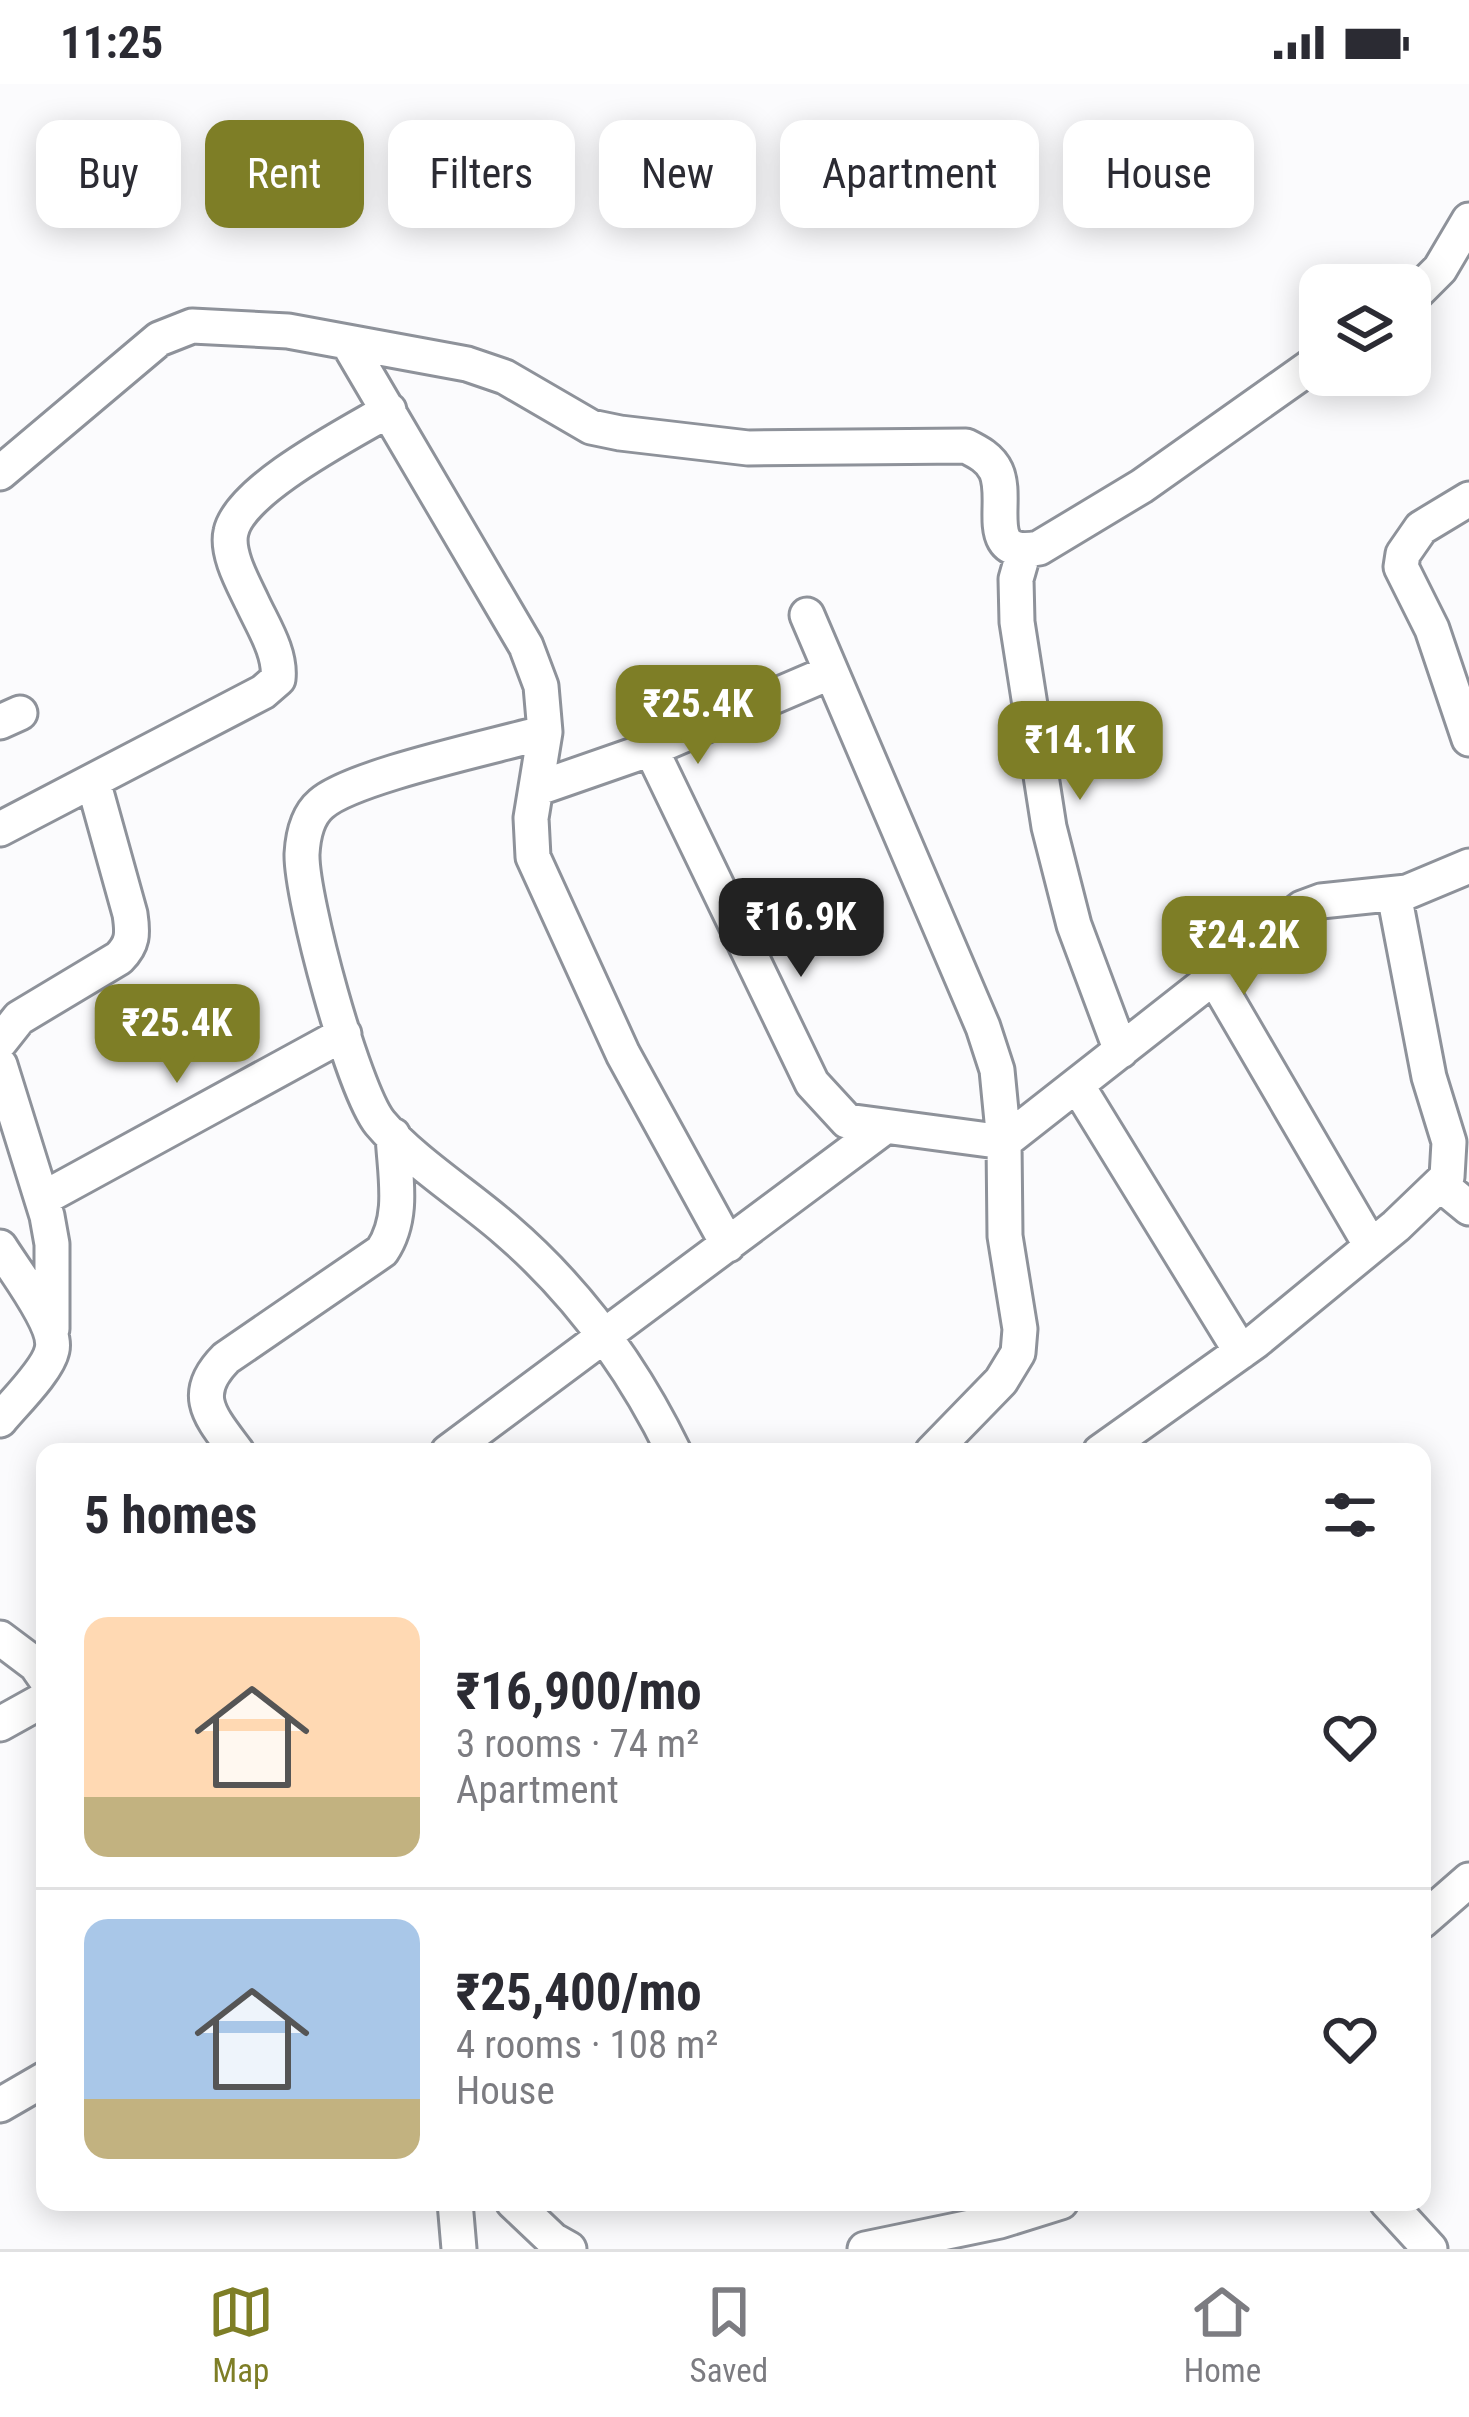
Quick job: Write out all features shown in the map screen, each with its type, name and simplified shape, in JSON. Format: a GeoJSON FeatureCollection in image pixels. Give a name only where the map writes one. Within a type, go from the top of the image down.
{"type":"FeatureCollection","features":[{"type":"Feature","properties":{"kind":"street"},"geometry":{"type":"LineString","coordinates":[[1431,278],[1469,220]]}},
{"type":"Feature","properties":{"kind":"street"},"geometry":{"type":"LineString","coordinates":[[0,473],[159,339],[192,326],[288,331],[467,364],[505,377],[591,427],[620,433],[748,448],[966,446],[989,460],[998,473],[999,532],[1005,542],[1024,551],[1039,548],[1142,486],[1299,375]]}},
{"type":"Feature","properties":{"kind":"street"},"geometry":{"type":"LineString","coordinates":[[348,343],[526,646],[541,686],[545,732],[531,818],[533,856],[623,1054],[728,1245]]}},
{"type":"Feature","properties":{"kind":"street"},"geometry":{"type":"LineString","coordinates":[[0,830],[263,692],[278,679],[280,664],[243,583],[230,534],[237,519],[290,469],[389,410]]}},
{"type":"Feature","properties":{"kind":"street"},"geometry":{"type":"LineString","coordinates":[[1469,500],[1421,528],[1403,554],[1402,567],[1463,697],[1469,740]]}},
{"type":"Feature","properties":{"kind":"street"},"geometry":{"type":"LineString","coordinates":[[1024,551],[1016,580],[1017,622],[1048,827],[1074,925],[1121,1051]]}},
{"type":"Feature","properties":{"kind":"street"},"geometry":{"type":"LineString","coordinates":[[807,615],[983,1027],[997,1070],[1004,1142],[1004,1236],[1017,1293],[1018,1353],[1001,1381],[941,1443]]}},
{"type":"Feature","properties":{"kind":"street"},"geometry":{"type":"LineString","coordinates":[[536,789],[651,749],[831,672]]}},
{"type":"Feature","properties":{"kind":"street"},"geometry":{"type":"LineString","coordinates":[[545,732],[343,790],[312,812],[303,836],[302,860],[316,931],[364,1100],[393,1136],[570,1290],[668,1443]]}},
{"type":"Feature","properties":{"kind":"street"},"geometry":{"type":"LineString","coordinates":[[651,749],[812,1083],[847,1121],[882,1129],[1004,1142],[1302,908],[1321,901],[1394,894],[1433,884],[1469,866]]}},
{"type":"Feature","properties":{"kind":"street"},"geometry":{"type":"LineString","coordinates":[[0,1042],[20,1018],[130,947],[130,914],[93,781]]}},
{"type":"Feature","properties":{"kind":"street"},"geometry":{"type":"LineString","coordinates":[[1113,1443],[1241,1352],[1447,1177],[1449,1142],[1429,1077],[1394,894]]}},
{"type":"Feature","properties":{"kind":"street"},"geometry":{"type":"LineString","coordinates":[[1214,977],[1371,1246]]}},
{"type":"Feature","properties":{"kind":"street"},"geometry":{"type":"LineString","coordinates":[[42,1198],[344,1034]]}},
{"type":"Feature","properties":{"kind":"street"},"geometry":{"type":"LineString","coordinates":[[0,1065],[52,1244],[54,1347],[0,1420]]}},
{"type":"Feature","properties":{"kind":"street"},"geometry":{"type":"LineString","coordinates":[[1077,1085],[1241,1352]]}},
{"type":"Feature","properties":{"kind":"street"},"geometry":{"type":"LineString","coordinates":[[460,1443],[882,1129]]}},
{"type":"Feature","properties":{"kind":"street"},"geometry":{"type":"LineString","coordinates":[[230,1443],[211,1417],[204,1391],[211,1373],[382,1251],[393,1235],[397,1209],[393,1136]]}},
{"type":"Feature","properties":{"kind":"street"},"geometry":{"type":"LineString","coordinates":[[1441,1185],[1469,1208]]}},
{"type":"Feature","properties":{"kind":"street"},"geometry":{"type":"LineString","coordinates":[[0,1247],[52,1329]]}},
{"type":"Feature","properties":{"kind":"street"},"geometry":{"type":"LineString","coordinates":[[0,1638],[36,1665]]}},
{"type":"Feature","properties":{"kind":"street"},"geometry":{"type":"LineString","coordinates":[[0,1724],[36,1704]]}},
{"type":"Feature","properties":{"kind":"street"},"geometry":{"type":"LineString","coordinates":[[1431,1913],[1469,1880]]}},
{"type":"Feature","properties":{"kind":"street"},"geometry":{"type":"LineString","coordinates":[[0,2105],[36,2084]]}},
{"type":"Feature","properties":{"kind":"street"},"geometry":{"type":"LineString","coordinates":[[456,2211],[459,2249]]}},
{"type":"Feature","properties":{"kind":"street"},"geometry":{"type":"LineString","coordinates":[[522,2211],[569,2249]]}},
{"type":"Feature","properties":{"kind":"street"},"geometry":{"type":"LineString","coordinates":[[865,2249],[951,2233],[1029,2211]]}},
{"type":"Feature","properties":{"kind":"street"},"geometry":{"type":"LineString","coordinates":[[1395,2211],[1425,2247]]}}]}
